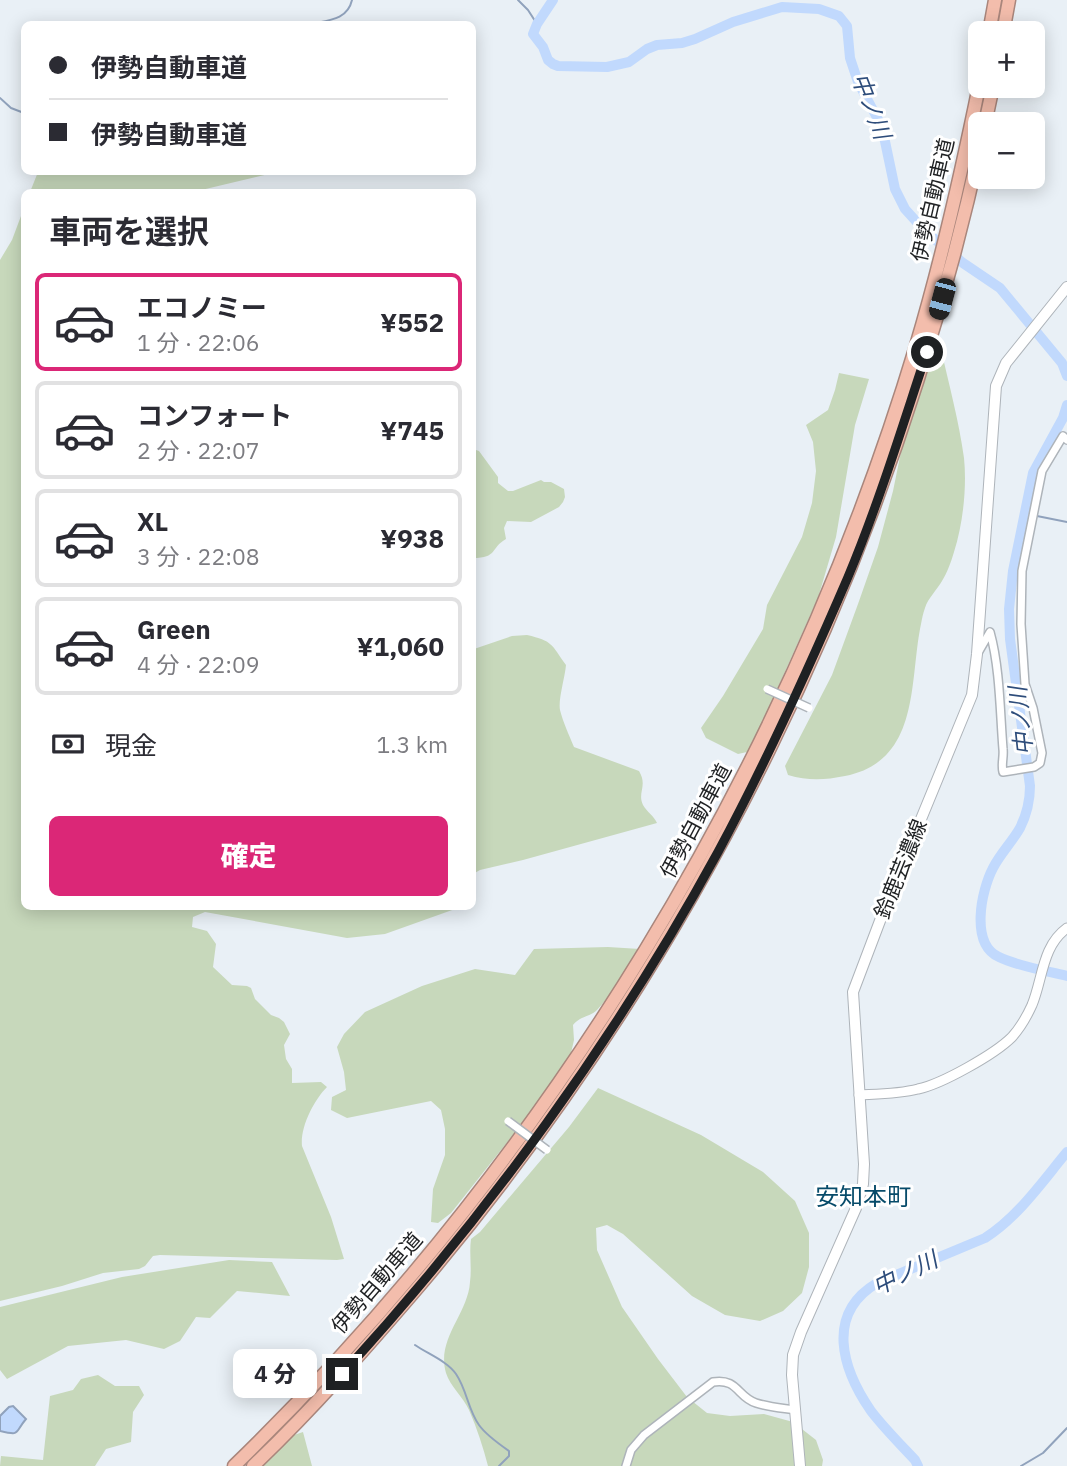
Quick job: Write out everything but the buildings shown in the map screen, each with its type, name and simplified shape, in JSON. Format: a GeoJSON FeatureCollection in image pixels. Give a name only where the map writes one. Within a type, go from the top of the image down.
{"type":"FeatureCollection","features":[{"type":"Feature","properties":{"kind":"highway"},"geometry":{"type":"LineString","coordinates":[[991,21],[995,0]]}},
{"type":"Feature","properties":{"kind":"highway"},"geometry":{"type":"LineString","coordinates":[[1005,21],[1009,0]]}},
{"type":"Feature","properties":{"kind":"highway","name":"伊勢自動車道"},"geometry":{"type":"LineString","coordinates":[[253,1466],[358,1357],[470,1224],[529,1147],[614,1024],[672,932],[717,853],[799,688],[848,576],[899,441],[930,319],[976,98]]}},
{"type":"Feature","properties":{"kind":"highway","name":"伊勢自動車道"},"geometry":{"type":"LineString","coordinates":[[234,1466],[387,1303],[485,1183],[548,1098],[633,971],[681,889],[761,738],[834,576],[930,319],[966,212],[971,189]]}},
{"type":"Feature","properties":{"kind":"main road","name":"鈴鹿芸濃線"},"geometry":{"type":"LineString","coordinates":[[800,1466],[792,1375],[793,1355],[856,1208],[863,1184],[853,992],[972,695],[996,386],[1006,363],[1067,286]]}},
{"type":"Feature","properties":{"kind":"street"},"geometry":{"type":"LineString","coordinates":[[977,654],[990,632],[999,697],[1003,772],[1034,768],[1040,763],[1042,753],[1025,684],[1021,624],[1022,571],[1042,471],[1063,436],[1067,440]]}},
{"type":"Feature","properties":{"kind":"street"},"geometry":{"type":"LineString","coordinates":[[767,689],[808,708]]}},
{"type":"Feature","properties":{"kind":"street"},"geometry":{"type":"LineString","coordinates":[[859,1095],[904,1092],[933,1085],[995,1050],[1010,1038],[1032,1005],[1053,942],[1058,934],[1067,928]]}},
{"type":"Feature","properties":{"kind":"street"},"geometry":{"type":"LineString","coordinates":[[508,1121],[547,1150]]}},
{"type":"Feature","properties":{"kind":"street"},"geometry":{"type":"LineString","coordinates":[[626,1466],[631,1450],[652,1427],[713,1382],[723,1381],[734,1385],[745,1397],[757,1404],[795,1410]]}},
{"type":"Feature","properties":{"kind":"green space"},"geometry":{"type":"Polygon","coordinates":[[[37,175],[264,175],[206,189],[31,189],[37,175]]]}},
{"type":"Feature","properties":{"kind":"green space"},"geometry":{"type":"Polygon","coordinates":[[[21,216],[21,910],[452,910],[385,934],[347,938],[205,912],[193,917],[192,927],[207,931],[216,944],[213,967],[232,985],[251,988],[255,999],[271,1015],[284,1022],[290,1034],[284,1045],[286,1059],[292,1069],[292,1083],[321,1082],[327,1087],[309,1114],[303,1131],[302,1146],[331,1217],[344,1259],[160,1255],[153,1256],[139,1269],[103,1273],[0,1301],[0,260],[12,240],[21,216]]]}},
{"type":"Feature","properties":{"kind":"green space"},"geometry":{"type":"Polygon","coordinates":[[[934,345],[941,349],[957,417],[964,458],[965,493],[960,530],[952,560],[923,614],[907,716],[899,736],[887,754],[870,768],[823,779],[788,775],[785,766],[832,675],[878,547],[902,447],[934,345]]]}},
{"type":"Feature","properties":{"kind":"green space"},"geometry":{"type":"Polygon","coordinates":[[[839,373],[869,379],[855,425],[836,537],[818,598],[755,739],[747,752],[738,754],[706,738],[701,728],[763,629],[767,605],[802,537],[812,503],[816,471],[813,442],[806,425],[828,410],[839,373]]]}},
{"type":"Feature","properties":{"kind":"green space"},"geometry":{"type":"Polygon","coordinates":[[[476,450],[498,477],[498,483],[508,491],[541,480],[564,489],[565,497],[559,507],[531,522],[507,521],[504,528],[506,539],[490,554],[476,558],[476,450]]]}},
{"type":"Feature","properties":{"kind":"green space"},"geometry":{"type":"Polygon","coordinates":[[[527,635],[551,644],[566,665],[560,710],[574,747],[639,771],[643,781],[641,801],[657,823],[476,872],[476,648],[512,636],[527,635]]]}},
{"type":"Feature","properties":{"kind":"green space"},"geometry":{"type":"Polygon","coordinates":[[[534,949],[640,949],[603,1003],[573,1025],[571,1053],[521,1125],[451,1213],[438,1223],[431,1222],[433,1189],[445,1155],[445,1129],[441,1110],[431,1101],[347,1118],[331,1110],[332,1097],[346,1090],[337,1047],[344,1034],[365,1012],[422,986],[475,969],[515,975],[534,949]]]}},
{"type":"Feature","properties":{"kind":"green space"},"geometry":{"type":"Polygon","coordinates":[[[598,1088],[701,1135],[763,1172],[795,1201],[809,1233],[809,1267],[802,1293],[783,1311],[760,1321],[725,1315],[692,1296],[623,1234],[607,1225],[596,1228],[597,1250],[622,1307],[687,1397],[707,1413],[730,1416],[764,1414],[793,1422],[816,1440],[823,1460],[822,1466],[488,1466],[472,1417],[448,1378],[444,1361],[445,1349],[468,1294],[471,1239],[480,1232],[569,1127],[598,1088]]]}},
{"type":"Feature","properties":{"kind":"green space"},"geometry":{"type":"Polygon","coordinates":[[[229,1260],[272,1262],[290,1296],[237,1291],[210,1318],[196,1317],[180,1341],[164,1349],[126,1340],[68,1346],[7,1379],[0,1370],[0,1307],[122,1277],[229,1260]]]}},
{"type":"Feature","properties":{"kind":"green space"},"geometry":{"type":"Polygon","coordinates":[[[98,1375],[115,1386],[139,1386],[144,1395],[133,1412],[131,1442],[106,1449],[95,1466],[0,1466],[1,1456],[43,1460],[50,1396],[73,1390],[81,1379],[98,1375]]]}},
{"type":"Feature","properties":{"kind":"green space"},"geometry":{"type":"Polygon","coordinates":[[[303,1432],[312,1466],[263,1466],[291,1436],[303,1432]]]}},
{"type":"Feature","properties":{"kind":"water"},"geometry":{"type":"Polygon","coordinates":[[[13,1406],[26,1419],[14,1433],[0,1431],[0,1416],[13,1406]]]}},
{"type":"Feature","properties":{"kind":"waterway"},"geometry":{"type":"LineString","coordinates":[[325,21],[347,11],[352,0]]}},
{"type":"Feature","properties":{"kind":"waterway"},"geometry":{"type":"LineString","coordinates":[[518,0],[537,24]]}},
{"type":"Feature","properties":{"kind":"waterway","name":"中ノ川"},"geometry":{"type":"LineString","coordinates":[[553,0],[533,34],[543,47],[548,60],[558,66],[607,67],[629,62],[657,45],[682,43],[733,22],[782,7],[819,9],[839,16],[847,26],[850,58],[858,82],[882,127],[895,189],[905,209],[924,230],[963,263],[1000,288],[1062,363],[1067,376]]}},
{"type":"Feature","properties":{"kind":"waterway"},"geometry":{"type":"LineString","coordinates":[[0,98],[11,108],[21,112]]}},
{"type":"Feature","properties":{"kind":"waterway","name":"中ノ川"},"geometry":{"type":"LineString","coordinates":[[1067,405],[1063,418],[1033,473],[1013,571],[1009,609],[1010,639],[1030,786],[1029,802],[1020,828],[989,878],[981,916],[984,941],[999,957],[1023,966],[1067,976]]}},
{"type":"Feature","properties":{"kind":"waterway"},"geometry":{"type":"LineString","coordinates":[[1024,514],[1032,515]]}},
{"type":"Feature","properties":{"kind":"waterway"},"geometry":{"type":"LineString","coordinates":[[1037,516],[1067,522]]}},
{"type":"Feature","properties":{"kind":"waterway","name":"中ノ川"},"geometry":{"type":"LineString","coordinates":[[918,1466],[871,1411],[852,1378],[844,1343],[850,1310],[861,1296],[877,1283],[985,1238],[997,1230],[1029,1198],[1067,1152]]}},
{"type":"Feature","properties":{"kind":"waterway"},"geometry":{"type":"LineString","coordinates":[[415,1345],[442,1361],[456,1374],[479,1425],[509,1451],[509,1456],[499,1466]]}},
{"type":"Feature","properties":{"kind":"waterway"},"geometry":{"type":"LineString","coordinates":[[1021,1466],[1043,1453],[1067,1428]]}},
{"type":"Feature","properties":{"kind":"district","name":"安知本町"},"geometry":{"type":"Point","coordinates":[863,1197]}},
{"type":"Feature","properties":{"kind":"route"},"geometry":{"type":"LineString","coordinates":[[342,1374],[442,1259],[529,1147],[614,1024],[672,932],[763,765],[848,576],[899,441],[927,352]]}}]}
